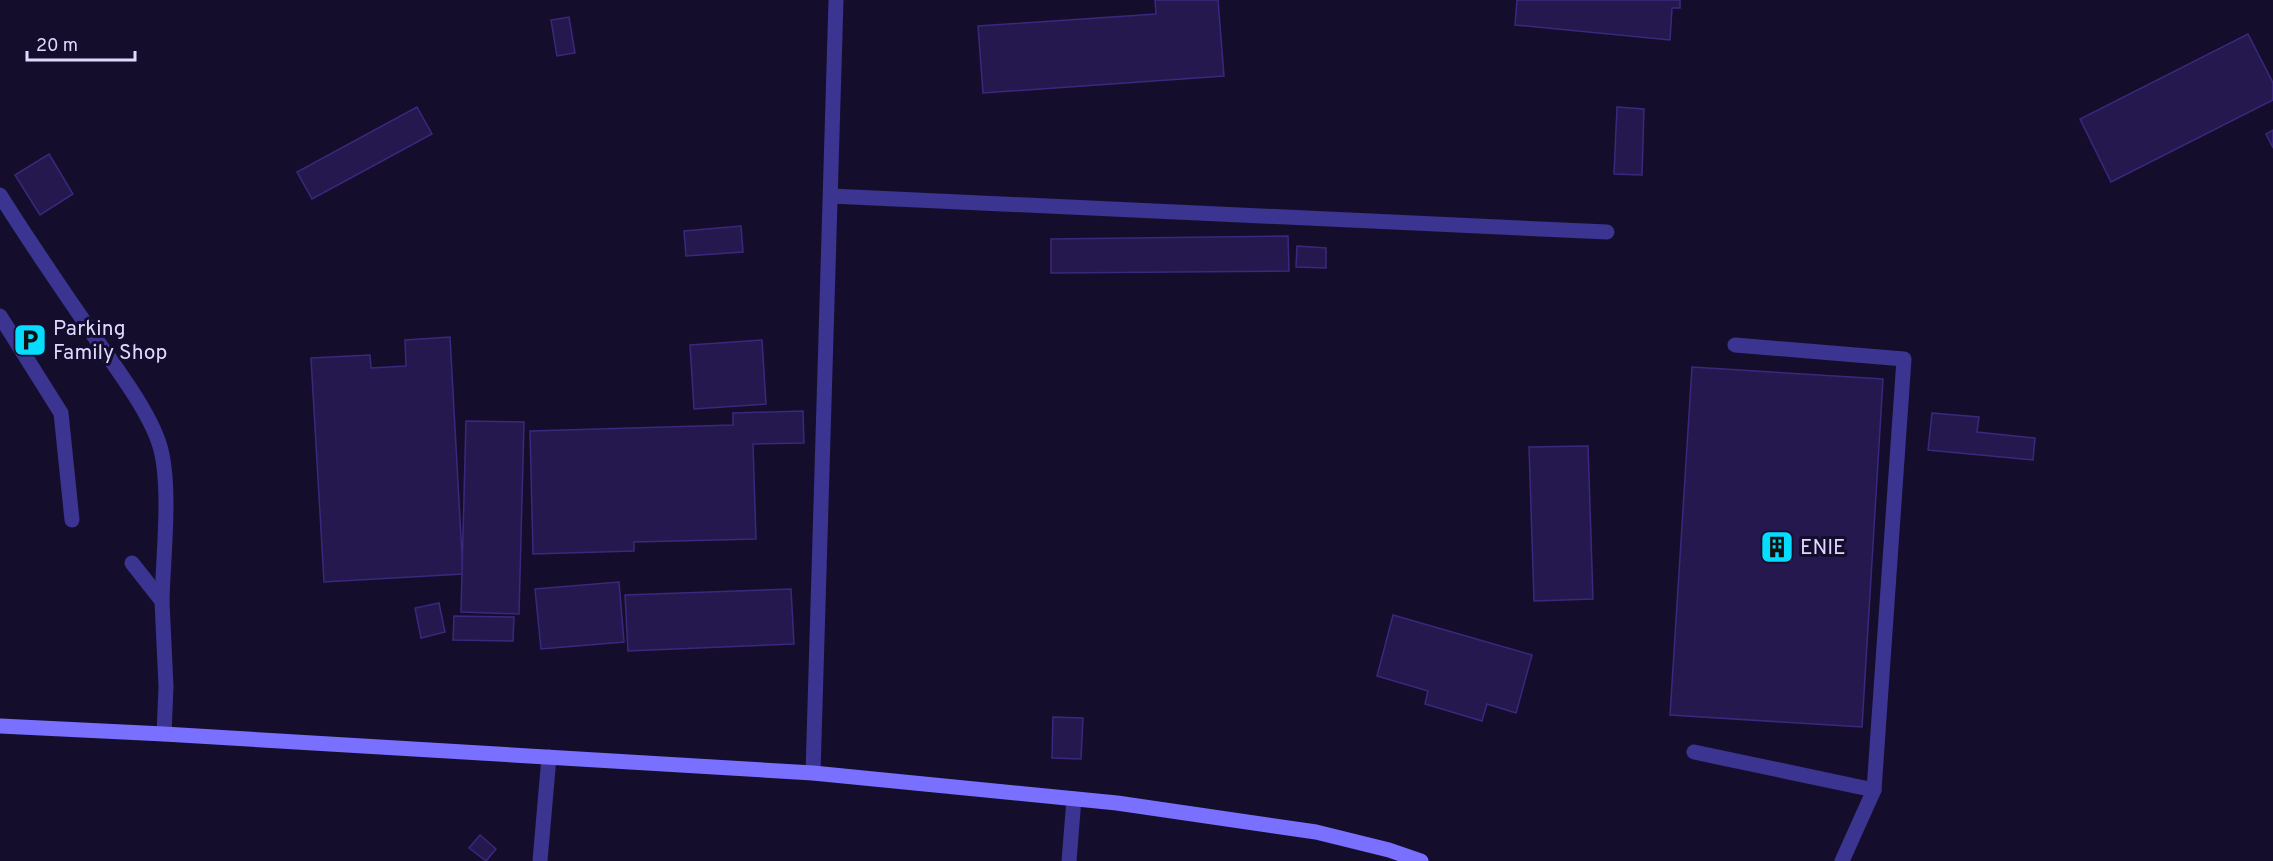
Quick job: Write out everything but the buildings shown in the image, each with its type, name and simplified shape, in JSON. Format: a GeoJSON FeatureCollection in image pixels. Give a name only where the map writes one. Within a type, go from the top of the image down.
{"type":"FeatureCollection","features":[{"type":"Feature","properties":{"kind":"street"},"geometry":{"type":"LineString","coordinates":[[813,773],[836,0]]}},
{"type":"Feature","properties":{"kind":"street"},"geometry":{"type":"LineString","coordinates":[[0,195],[33,248],[116,367],[150,423],[161,450],[164,483],[162,601],[166,687],[164,734]]}},
{"type":"Feature","properties":{"kind":"street"},"geometry":{"type":"LineString","coordinates":[[831,196],[1607,232]]}},
{"type":"Feature","properties":{"kind":"street"},"geometry":{"type":"LineString","coordinates":[[0,316],[60,413],[72,520]]}},
{"type":"Feature","properties":{"kind":"street"},"geometry":{"type":"LineString","coordinates":[[1735,345],[1904,359],[1874,790],[1842,861]]}},
{"type":"Feature","properties":{"kind":"street"},"geometry":{"type":"LineString","coordinates":[[132,563],[162,601]]}},
{"type":"Feature","properties":{"kind":"street"},"geometry":{"type":"LineString","coordinates":[[0,726],[813,773],[1117,803],[1316,832],[1389,850],[1421,861]]}},
{"type":"Feature","properties":{"kind":"street"},"geometry":{"type":"LineString","coordinates":[[1694,752],[1874,790]]}},
{"type":"Feature","properties":{"kind":"street"},"geometry":{"type":"LineString","coordinates":[[540,861],[549,757]]}},
{"type":"Feature","properties":{"kind":"street"},"geometry":{"type":"LineString","coordinates":[[1070,861],[1074,799]]}},
{"type":"Feature","properties":{"kind":"place","name":"Parking Family Shop"},"geometry":{"type":"Point","coordinates":[30,340]}},
{"type":"Feature","properties":{"kind":"place","name":"ENIE"},"geometry":{"type":"Point","coordinates":[1777,547]}}]}
